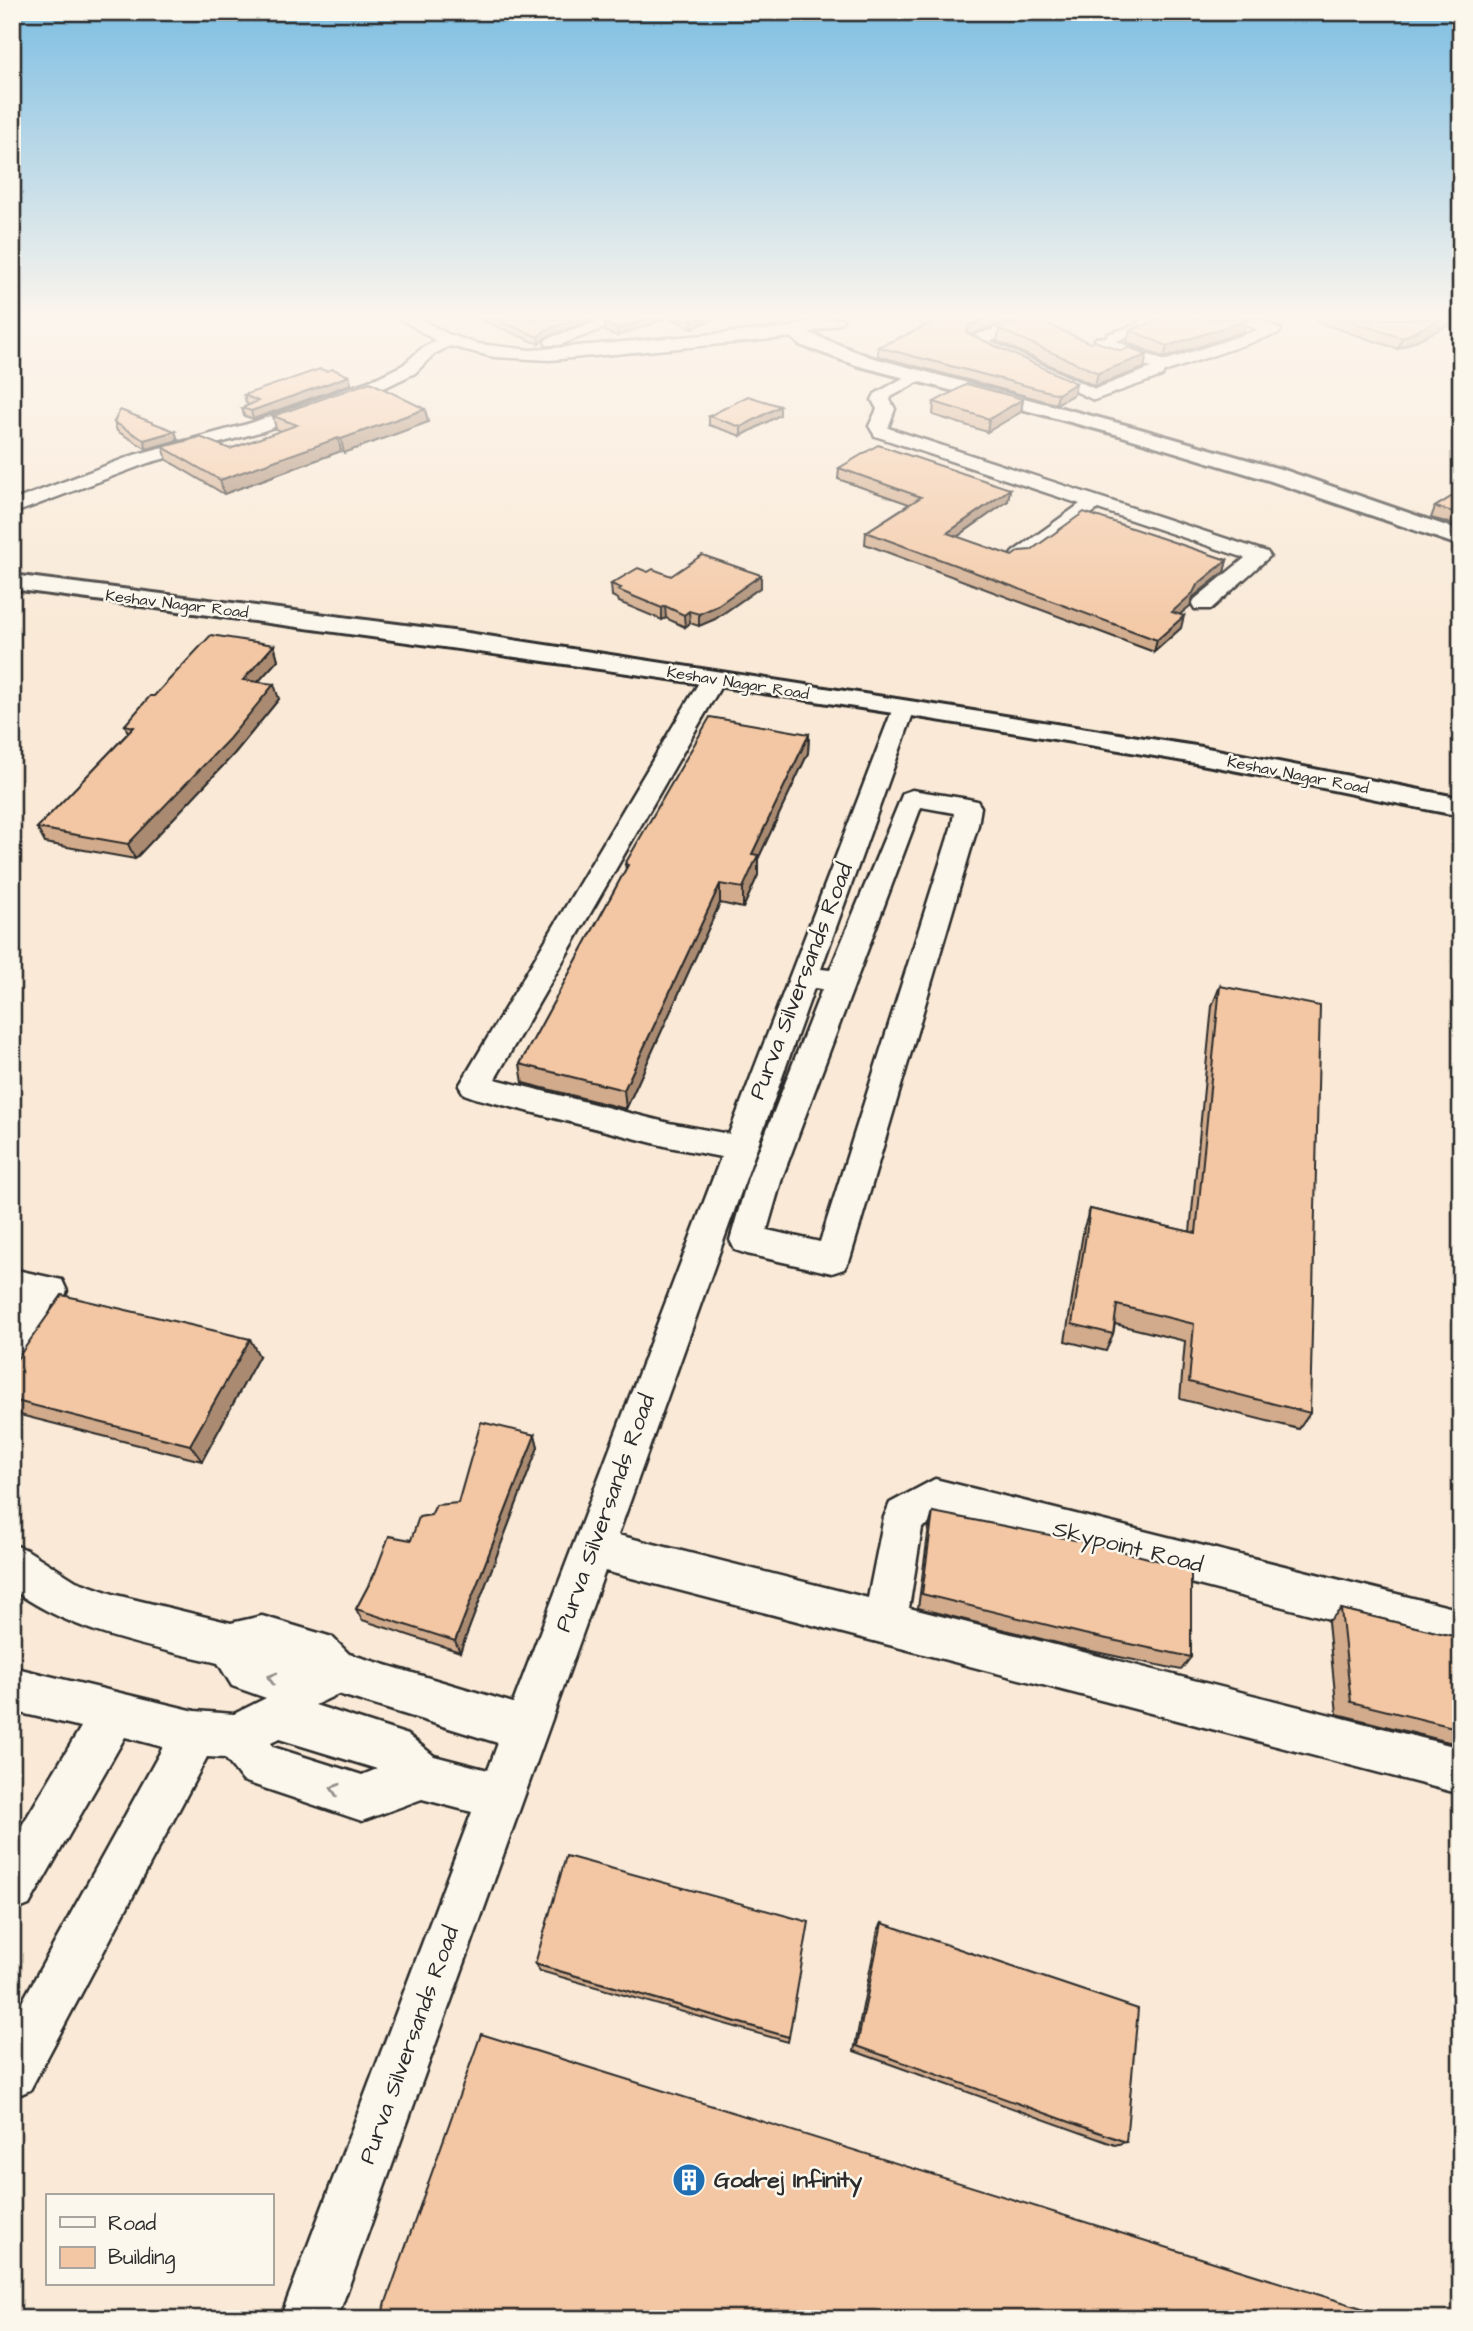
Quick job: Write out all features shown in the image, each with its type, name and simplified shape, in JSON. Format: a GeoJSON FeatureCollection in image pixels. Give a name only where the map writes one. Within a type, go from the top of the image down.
{"type":"FeatureCollection","features":[{"type":"Feature","properties":{"kind":"street"},"geometry":{"type":"LineString","coordinates":[[12,508],[152,455],[254,428]]}},
{"type":"Feature","properties":{"kind":"street"},"geometry":{"type":"LineString","coordinates":[[879,428],[881,432],[1260,556],[1203,604]]}},
{"type":"Feature","properties":{"kind":"street"},"geometry":{"type":"LineString","coordinates":[[1114,428],[1279,476],[1461,539]]}},
{"type":"Feature","properties":{"kind":"street"},"geometry":{"type":"LineString","coordinates":[[1020,556],[1095,502]]}},
{"type":"Feature","properties":{"kind":"street","name":"Keshav Nagar Road"},"geometry":{"type":"LineString","coordinates":[[12,582],[455,640],[903,708],[1202,756],[1461,807]]}},
{"type":"Feature","properties":{"kind":"street"},"geometry":{"type":"LineString","coordinates":[[713,679],[475,1086],[668,1135],[738,1148]]}},
{"type":"Feature","properties":{"kind":"street","name":"Purva Silversands Road"},"geometry":{"type":"LineString","coordinates":[[308,2319],[738,1148],[903,708]]}},
{"type":"Feature","properties":{"kind":"street"},"geometry":{"type":"LineString","coordinates":[[912,798],[968,807],[965,825],[832,1259],[747,1240],[765,1178],[840,982],[912,798]]}},
{"type":"Feature","properties":{"kind":"street"},"geometry":{"type":"LineString","coordinates":[[803,976],[840,982]]}},
{"type":"Feature","properties":{"kind":"street"},"geometry":{"type":"LineString","coordinates":[[12,1284],[49,1291],[38,1294],[20,1340],[12,1352]]}},
{"type":"Feature","properties":{"kind":"street","name":"Skypoint Road"},"geometry":{"type":"LineString","coordinates":[[885,1623],[904,1517],[935,1498],[1461,1632]]}},
{"type":"Feature","properties":{"kind":"street"},"geometry":{"type":"LineString","coordinates":[[592,1548],[1461,1771]]}},
{"type":"Feature","properties":{"kind":"street"},"geometry":{"type":"LineString","coordinates":[[12,1564],[29,1578],[90,1608],[231,1645],[247,1671],[306,1687],[336,1672],[525,1730]]}},
{"type":"Feature","properties":{"kind":"street"},"geometry":{"type":"LineString","coordinates":[[12,1689],[216,1735],[259,1765],[362,1798],[422,1776],[501,1796]]}},
{"type":"Feature","properties":{"kind":"street"},"geometry":{"type":"LineString","coordinates":[[12,1888],[115,1712]]}},
{"type":"Feature","properties":{"kind":"street"},"geometry":{"type":"LineString","coordinates":[[12,2072],[216,1735]]}},
{"type":"Feature","properties":{"kind":"building"},"geometry":{"type":"Polygon","coordinates":[[[124,428],[167,428],[175,431],[144,440],[124,428]]]}},
{"type":"Feature","properties":{"kind":"building"},"geometry":{"type":"Polygon","coordinates":[[[289,428],[372,428],[220,480],[163,447],[200,437],[230,449],[289,428]]]}},
{"type":"Feature","properties":{"kind":"building"},"geometry":{"type":"Polygon","coordinates":[[[878,445],[1010,489],[947,533],[1012,556],[1019,551],[1031,550],[1084,512],[1227,560],[1197,585],[1193,593],[1172,612],[1184,616],[1157,640],[866,532],[921,497],[839,468],[878,445]]]}},
{"type":"Feature","properties":{"kind":"building"},"geometry":{"type":"Polygon","coordinates":[[[1461,491],[1461,514],[1435,507],[1461,491]]]}},
{"type":"Feature","properties":{"kind":"building"},"geometry":{"type":"Polygon","coordinates":[[[702,555],[761,575],[715,607],[699,614],[689,611],[684,615],[618,590],[621,588],[611,584],[638,568],[648,572],[653,569],[671,576],[702,555]]]}},
{"type":"Feature","properties":{"kind":"building"},"geometry":{"type":"Polygon","coordinates":[[[211,635],[274,645],[243,680],[274,684],[229,739],[128,844],[37,828],[134,727],[125,725],[150,696],[154,696],[211,635]]]}},
{"type":"Feature","properties":{"kind":"building"},"geometry":{"type":"Polygon","coordinates":[[[710,717],[809,734],[752,854],[758,855],[743,888],[720,884],[624,1090],[520,1064],[628,865],[625,864],[710,717]]]}},
{"type":"Feature","properties":{"kind":"building"},"geometry":{"type":"Polygon","coordinates":[[[1220,986],[1320,1006],[1310,1413],[1189,1382],[1194,1324],[1117,1305],[1113,1334],[1072,1324],[1090,1209],[1196,1233],[1220,986]]]}},
{"type":"Feature","properties":{"kind":"building"},"geometry":{"type":"Polygon","coordinates":[[[62,1295],[250,1339],[190,1445],[12,1400],[12,1366],[62,1295]]]}},
{"type":"Feature","properties":{"kind":"building"},"geometry":{"type":"Polygon","coordinates":[[[481,1422],[535,1435],[455,1641],[356,1609],[375,1573],[389,1536],[411,1540],[419,1517],[431,1515],[436,1505],[458,1503],[481,1422]]]}},
{"type":"Feature","properties":{"kind":"building"},"geometry":{"type":"Polygon","coordinates":[[[933,1512],[1090,1543],[1191,1569],[1191,1657],[922,1594],[933,1512]]]}},
{"type":"Feature","properties":{"kind":"building"},"geometry":{"type":"Polygon","coordinates":[[[1341,1609],[1461,1638],[1461,1729],[1351,1702],[1341,1609]]]}},
{"type":"Feature","properties":{"kind":"building"},"geometry":{"type":"Polygon","coordinates":[[[566,1856],[809,1922],[789,2037],[535,1964],[566,1856]]]}},
{"type":"Feature","properties":{"kind":"building"},"geometry":{"type":"Polygon","coordinates":[[[882,1923],[1138,2009],[1126,2142],[857,2046],[882,1923]]]}},
{"type":"Feature","properties":{"kind":"building","name":"Godrej Infinity"},"geometry":{"type":"Polygon","coordinates":[[[481,2034],[1397,2319],[380,2319],[481,2034]]]}},
{"type":"Feature","properties":{"kind":"place","name":"Godrej Infinity"},"geometry":{"type":"Point","coordinates":[689,2180]}}]}
